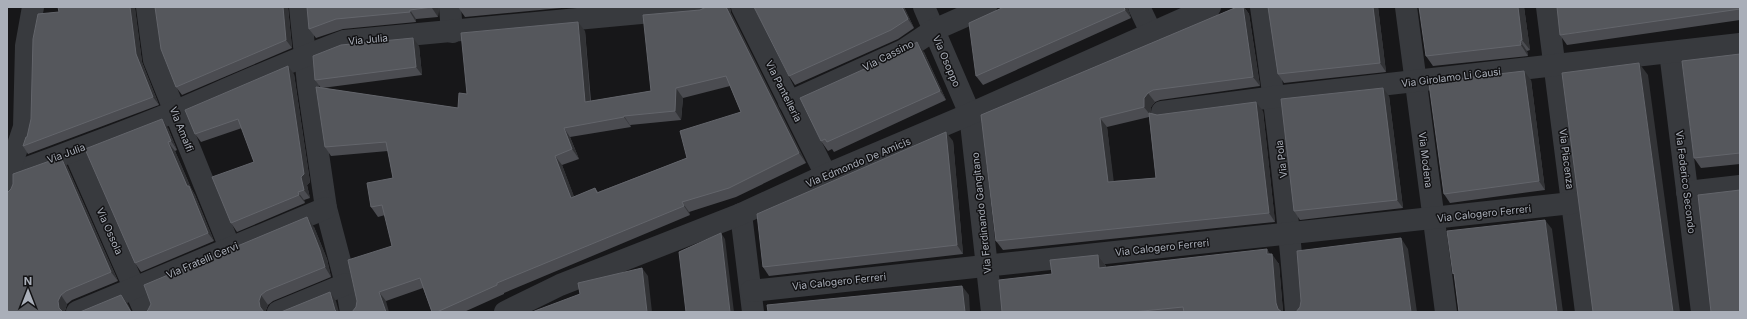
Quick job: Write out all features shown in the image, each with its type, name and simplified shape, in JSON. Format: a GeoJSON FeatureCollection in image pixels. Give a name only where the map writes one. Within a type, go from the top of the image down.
{"type":"FeatureCollection","features":[{"type":"Feature","properties":{"kind":"street"},"geometry":{"type":"LineString","coordinates":[[8,183],[24,127],[26,46],[33,7]]}},
{"type":"Feature","properties":{"kind":"street","name":"Via Amalfi"},"geometry":{"type":"LineString","coordinates":[[147,7],[154,60],[230,248]]}},
{"type":"Feature","properties":{"kind":"street"},"geometry":{"type":"LineString","coordinates":[[300,7],[326,208],[346,284],[351,312]]}},
{"type":"Feature","properties":{"kind":"street"},"geometry":{"type":"LineString","coordinates":[[450,7],[452,32]]}},
{"type":"Feature","properties":{"kind":"street","name":"Via Julia"},"geometry":{"type":"LineString","coordinates":[[8,183],[74,151],[174,111],[305,55],[344,41],[705,7]]}},
{"type":"Feature","properties":{"kind":"street","name":"Via Pantelleria"},"geometry":{"type":"LineString","coordinates":[[742,7],[826,175]]}},
{"type":"Feature","properties":{"kind":"street","name":"Via Osoppo"},"geometry":{"type":"LineString","coordinates":[[924,7],[970,114]]}},
{"type":"Feature","properties":{"kind":"street","name":"Via Cassino"},"geometry":{"type":"LineString","coordinates":[[790,102],[904,50],[934,30],[986,7]]}},
{"type":"Feature","properties":{"kind":"street"},"geometry":{"type":"LineString","coordinates":[[1139,7],[1151,32]]}},
{"type":"Feature","properties":{"kind":"street","name":"Via Edmondo De Amicis"},"geometry":{"type":"LineString","coordinates":[[505,312],[560,285],[741,214],[826,175],[970,114],[1210,7]]}},
{"type":"Feature","properties":{"kind":"street","name":"Via Pola"},"geometry":{"type":"LineString","coordinates":[[1261,7],[1274,97],[1290,234],[1296,312]]}},
{"type":"Feature","properties":{"kind":"street","name":"Via Modena"},"geometry":{"type":"LineString","coordinates":[[1406,7],[1446,312]]}},
{"type":"Feature","properties":{"kind":"street","name":"Via Piacenza"},"geometry":{"type":"LineString","coordinates":[[1547,7],[1586,312]]}},
{"type":"Feature","properties":{"kind":"street","name":"Via Girolamo Li Causi"},"geometry":{"type":"LineString","coordinates":[[1162,112],[1274,97],[1740,44]]}},
{"type":"Feature","properties":{"kind":"street","name":"Via Federico Secondo"},"geometry":{"type":"LineString","coordinates":[[1670,52],[1702,312]]}},
{"type":"Feature","properties":{"kind":"street","name":"Via Ferdinando Gangitano"},"geometry":{"type":"LineString","coordinates":[[970,114],[992,312]]}},
{"type":"Feature","properties":{"kind":"street","name":"Via Ossola"},"geometry":{"type":"LineString","coordinates":[[74,151],[136,288],[145,312]]}},
{"type":"Feature","properties":{"kind":"street"},"geometry":{"type":"LineString","coordinates":[[1688,192],[1740,186]]}},
{"type":"Feature","properties":{"kind":"street","name":"Via Calogero Ferreri"},"geometry":{"type":"LineString","coordinates":[[752,301],[987,266],[1572,203]]}},
{"type":"Feature","properties":{"kind":"street","name":"Via Fratelli Cervi"},"geometry":{"type":"LineString","coordinates":[[77,312],[326,208]]}},
{"type":"Feature","properties":{"kind":"street"},"geometry":{"type":"LineString","coordinates":[[741,214],[752,301]]}},
{"type":"Feature","properties":{"kind":"street"},"geometry":{"type":"LineString","coordinates":[[278,312],[346,284]]}},
{"type":"Feature","properties":{"kind":"building"},"geometry":{"type":"Polygon","coordinates":[[[58,7],[130,7],[136,54],[153,97],[23,146],[27,137],[31,119],[33,39],[38,14],[59,12],[58,7]]]}},
{"type":"Feature","properties":{"kind":"building"},"geometry":{"type":"Polygon","coordinates":[[[155,7],[283,7],[286,40],[176,87],[161,49],[155,7]]]}},
{"type":"Feature","properties":{"kind":"building"},"geometry":{"type":"Polygon","coordinates":[[[307,7],[432,7],[410,10],[410,12],[336,19],[309,29],[307,7]]]}},
{"type":"Feature","properties":{"kind":"building"},"geometry":{"type":"Polygon","coordinates":[[[706,7],[726,7],[799,153],[729,188],[682,202],[684,206],[497,283],[497,285],[437,312],[432,312],[420,278],[379,292],[386,312],[352,312],[356,307],[357,301],[348,260],[392,246],[382,205],[371,207],[367,183],[393,178],[386,142],[325,147],[316,87],[458,108],[459,93],[467,94],[461,33],[578,22],[585,102],[651,91],[643,15],[700,10],[706,7]],[[726,76],[676,88],[675,111],[624,116],[564,128],[572,149],[555,156],[571,198],[595,188],[597,193],[687,158],[680,131],[741,112],[726,76]]]}},
{"type":"Feature","properties":{"kind":"building"},"geometry":{"type":"Polygon","coordinates":[[[754,7],[902,7],[908,19],[891,30],[789,76],[754,7]]]}},
{"type":"Feature","properties":{"kind":"building"},"geometry":{"type":"Polygon","coordinates":[[[1004,7],[1124,7],[1125,10],[976,76],[969,23],[1004,7]]]}},
{"type":"Feature","properties":{"kind":"building"},"geometry":{"type":"Polygon","coordinates":[[[1237,7],[1243,7],[1253,77],[1153,90],[1144,98],[1144,107],[1100,118],[1108,182],[1156,178],[1149,113],[1157,115],[1256,102],[1269,213],[996,241],[981,115],[1237,7]]]}},
{"type":"Feature","properties":{"kind":"building"},"geometry":{"type":"Polygon","coordinates":[[[1268,7],[1373,7],[1380,63],[1278,74],[1268,7]]]}},
{"type":"Feature","properties":{"kind":"building"},"geometry":{"type":"Polygon","coordinates":[[[1419,7],[1518,7],[1522,40],[1520,41],[1521,45],[1426,56],[1419,7]]]}},
{"type":"Feature","properties":{"kind":"building"},"geometry":{"type":"Polygon","coordinates":[[[1557,7],[1740,7],[1740,9],[1560,35],[1557,7]]]}},
{"type":"Feature","properties":{"kind":"building"},"geometry":{"type":"Polygon","coordinates":[[[413,38],[416,67],[315,80],[313,56],[341,45],[413,38]]]}},
{"type":"Feature","properties":{"kind":"building"},"geometry":{"type":"Polygon","coordinates":[[[917,42],[940,91],[827,142],[825,139],[821,141],[800,98],[902,52],[917,42]]]}},
{"type":"Feature","properties":{"kind":"building"},"geometry":{"type":"Polygon","coordinates":[[[1740,54],[1740,153],[1694,158],[1682,61],[1740,54]]]}},
{"type":"Feature","properties":{"kind":"building"},"geometry":{"type":"Polygon","coordinates":[[[1639,63],[1673,312],[1593,312],[1562,73],[1639,63]]]}},
{"type":"Feature","properties":{"kind":"building"},"geometry":{"type":"Polygon","coordinates":[[[288,66],[304,174],[301,177],[304,190],[298,192],[299,195],[231,223],[212,177],[254,162],[238,119],[195,134],[185,110],[288,66]]]}},
{"type":"Feature","properties":{"kind":"building"},"geometry":{"type":"Polygon","coordinates":[[[1524,71],[1539,181],[1444,194],[1429,84],[1430,82],[1524,71]]]}},
{"type":"Feature","properties":{"kind":"building"},"geometry":{"type":"Polygon","coordinates":[[[1383,88],[1397,200],[1294,211],[1281,99],[1383,88]]]}},
{"type":"Feature","properties":{"kind":"building"},"geometry":{"type":"Polygon","coordinates":[[[162,119],[171,141],[168,142],[187,186],[189,186],[208,233],[135,263],[85,149],[162,119]]]}},
{"type":"Feature","properties":{"kind":"building"},"geometry":{"type":"Polygon","coordinates":[[[946,132],[957,245],[763,267],[757,214],[946,132]]]}},
{"type":"Feature","properties":{"kind":"building"},"geometry":{"type":"Polygon","coordinates":[[[61,157],[111,272],[66,291],[61,295],[58,301],[59,308],[63,312],[10,312],[7,309],[7,193],[13,184],[13,174],[61,157]]]}},
{"type":"Feature","properties":{"kind":"building"},"geometry":{"type":"Polygon","coordinates":[[[1740,190],[1740,312],[1711,312],[1698,195],[1740,190]]]}},
{"type":"Feature","properties":{"kind":"building"},"geometry":{"type":"Polygon","coordinates":[[[307,217],[325,267],[266,291],[261,295],[259,301],[260,307],[264,312],[146,312],[151,304],[144,285],[307,217]]]}},
{"type":"Feature","properties":{"kind":"building"},"geometry":{"type":"Polygon","coordinates":[[[1545,220],[1557,312],[1459,312],[1447,231],[1545,220]]]}},
{"type":"Feature","properties":{"kind":"building"},"geometry":{"type":"Polygon","coordinates":[[[721,233],[730,312],[686,312],[679,252],[721,233]]]}},
{"type":"Feature","properties":{"kind":"building"},"geometry":{"type":"Polygon","coordinates":[[[1401,238],[1411,312],[1296,312],[1300,307],[1301,301],[1297,251],[1401,238]]]}},
{"type":"Feature","properties":{"kind":"building"},"geometry":{"type":"Polygon","coordinates":[[[1267,249],[1267,254],[1272,254],[1276,303],[1278,309],[1282,312],[1184,312],[1183,307],[1133,312],[1002,312],[999,280],[1052,274],[1050,260],[1098,255],[1099,268],[1267,249]]]}},
{"type":"Feature","properties":{"kind":"building"},"geometry":{"type":"Polygon","coordinates":[[[642,268],[647,312],[532,312],[580,294],[578,283],[642,268]]]}},
{"type":"Feature","properties":{"kind":"building"},"geometry":{"type":"Polygon","coordinates":[[[962,286],[965,312],[768,312],[767,305],[962,286]]]}},
{"type":"Feature","properties":{"kind":"building"},"geometry":{"type":"Polygon","coordinates":[[[330,292],[335,310],[337,312],[281,312],[330,292]]]}},
{"type":"Feature","properties":{"kind":"building"},"geometry":{"type":"Polygon","coordinates":[[[121,295],[131,312],[80,312],[121,295]]]}}]}
